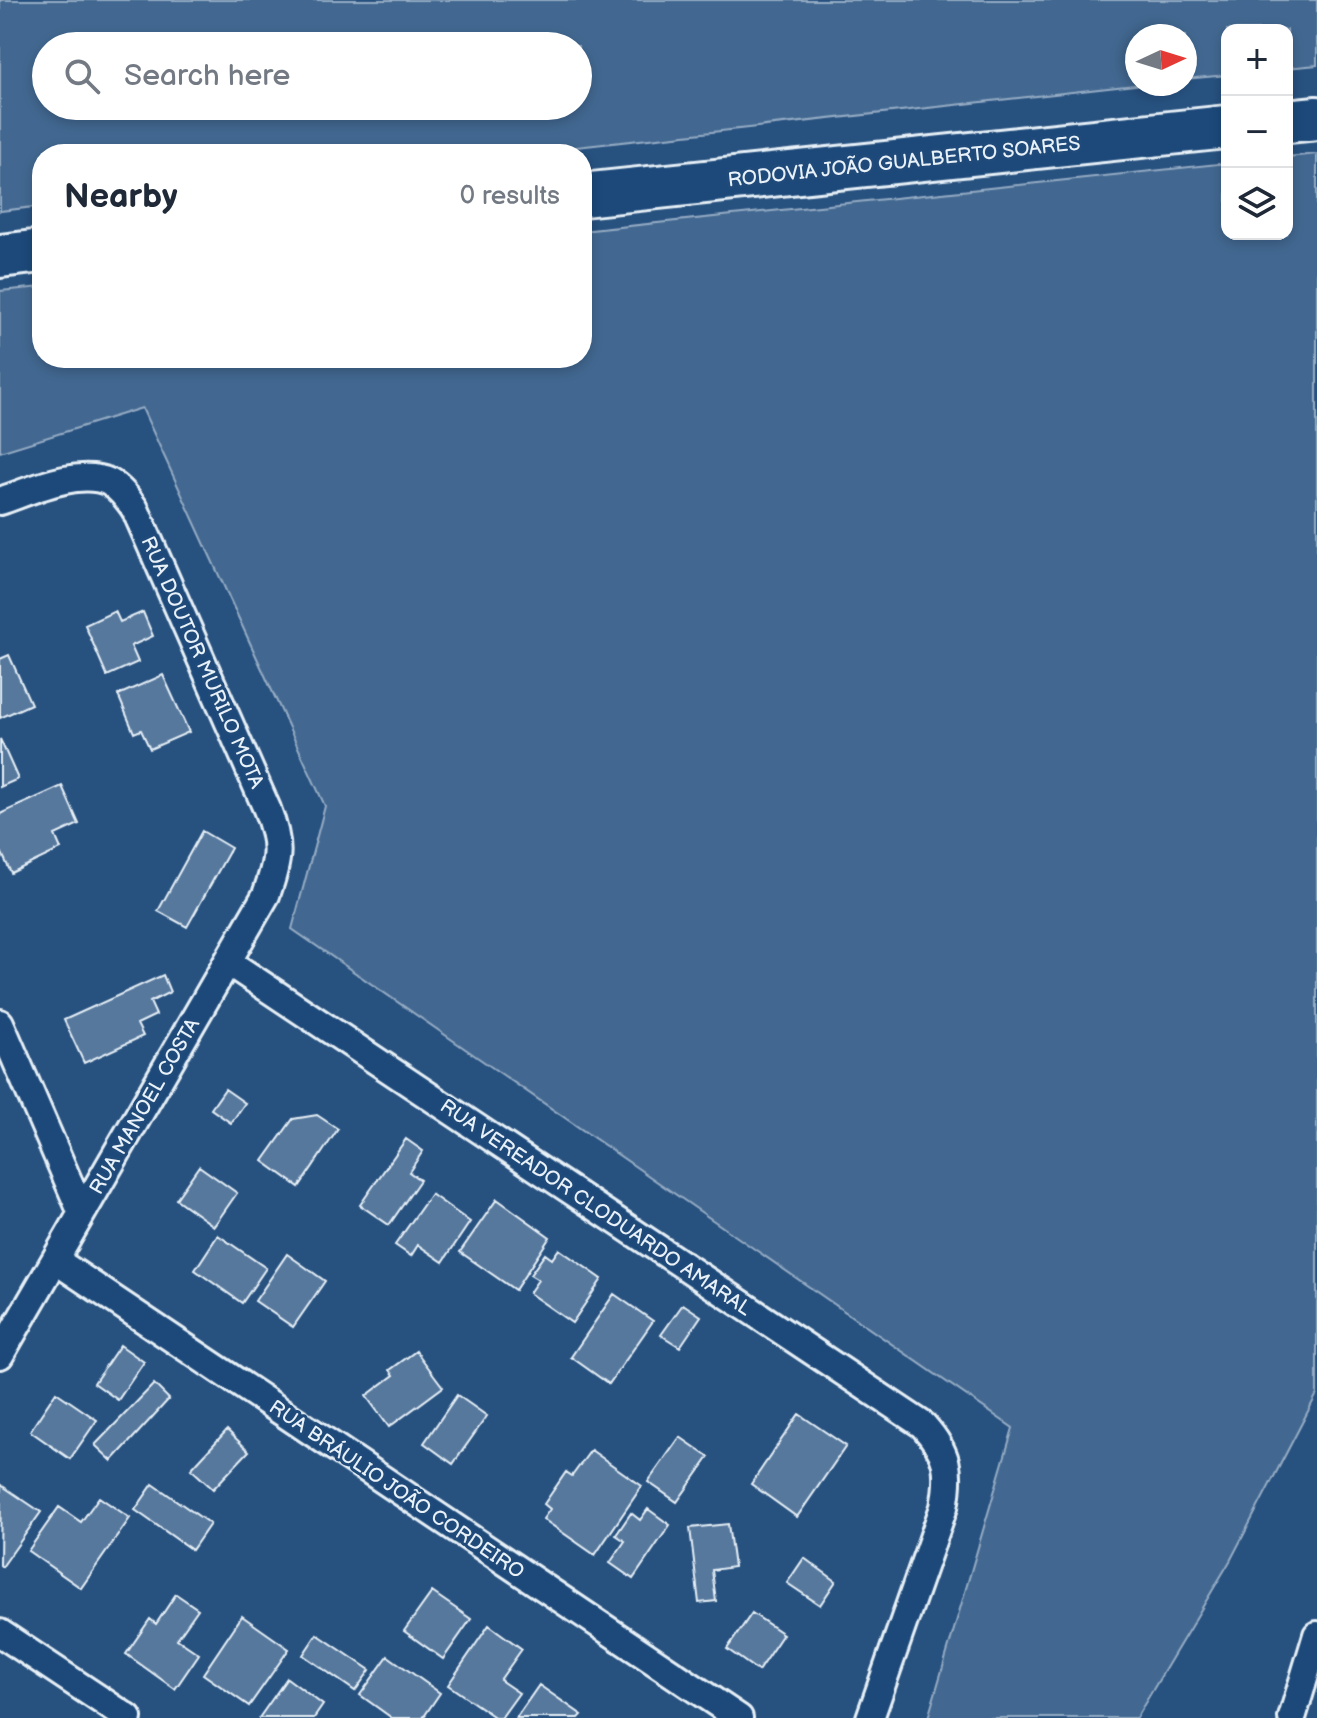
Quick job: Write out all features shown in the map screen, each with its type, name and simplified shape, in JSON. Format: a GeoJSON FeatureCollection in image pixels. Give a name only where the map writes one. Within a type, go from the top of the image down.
{"type":"FeatureCollection","features":[{"type":"Feature","properties":{"kind":"main road"},"geometry":{"type":"LineString","coordinates":[[1293,120],[1317,118]]}},
{"type":"Feature","properties":{"kind":"main road","name":"RODOVIA JOÃO GUALBERTO SOARES"},"geometry":{"type":"LineString","coordinates":[[592,194],[1221,128]]}},
{"type":"Feature","properties":{"kind":"main road"},"geometry":{"type":"LineString","coordinates":[[0,256],[32,252]]}},
{"type":"Feature","properties":{"kind":"street","name":"RUA DOUTOR MURILO MOTA"},"geometry":{"type":"LineString","coordinates":[[0,501],[62,481],[86,478],[108,482],[123,493],[135,509],[267,809],[275,829],[278,852]]}},
{"type":"Feature","properties":{"kind":"street","name":"RUA MANOEL COSTA"},"geometry":{"type":"LineString","coordinates":[[0,1355],[266,895],[278,852]]}},
{"type":"Feature","properties":{"kind":"street","name":"RUA VEREADOR CLODUARDO AMARAL"},"geometry":{"type":"LineString","coordinates":[[228,962],[923,1425],[939,1443],[947,1466],[948,1488],[944,1507],[870,1718]]}},
{"type":"Feature","properties":{"kind":"street"},"geometry":{"type":"LineString","coordinates":[[0,1023],[82,1213]]}},
{"type":"Feature","properties":{"kind":"street","name":"RUA BRÁULIO JOÃO CORDEIRO"},"geometry":{"type":"LineString","coordinates":[[55,1260],[739,1718]]}},
{"type":"Feature","properties":{"kind":"street"},"geometry":{"type":"LineString","coordinates":[[0,1633],[128,1718]]}},
{"type":"Feature","properties":{"kind":"street"},"geometry":{"type":"LineString","coordinates":[[1292,1718],[1317,1635]]}},
{"type":"Feature","properties":{"kind":"shaded area"},"geometry":{"type":"Polygon","coordinates":[[[0,0],[1317,0],[1317,65],[1293,67],[1293,24],[1221,24],[1221,76],[1197,78],[1197,24],[1125,24],[1125,86],[592,145],[32,144],[32,207],[0,211],[0,0]]]}},
{"type":"Feature","properties":{"kind":"shaded area"},"geometry":{"type":"Polygon","coordinates":[[[1317,154],[1317,1394],[1230,1561],[1136,1718],[928,1718],[1013,1428],[292,929],[325,806],[142,408],[0,452],[0,291],[32,288],[32,368],[592,368],[592,230],[1221,164],[1221,240],[1293,240],[1293,156],[1317,154]]]}},
{"type":"Feature","properties":{"kind":"building"},"geometry":{"type":"Polygon","coordinates":[[[115,611],[120,622],[143,612],[153,636],[131,646],[138,662],[107,676],[85,625],[115,611]]]}},
{"type":"Feature","properties":{"kind":"building"},"geometry":{"type":"Polygon","coordinates":[[[9,655],[31,704],[0,718],[0,659],[9,655]]]}},
{"type":"Feature","properties":{"kind":"building"},"geometry":{"type":"Polygon","coordinates":[[[163,675],[189,732],[150,749],[141,730],[134,733],[118,695],[163,675]]]}},
{"type":"Feature","properties":{"kind":"building"},"geometry":{"type":"Polygon","coordinates":[[[0,739],[18,779],[0,787],[0,739]]]}},
{"type":"Feature","properties":{"kind":"building"},"geometry":{"type":"Polygon","coordinates":[[[62,786],[79,824],[55,835],[61,849],[11,873],[0,849],[0,814],[62,786]]]}},
{"type":"Feature","properties":{"kind":"building"},"geometry":{"type":"Polygon","coordinates":[[[202,831],[231,848],[187,927],[158,911],[202,831]]]}},
{"type":"Feature","properties":{"kind":"building"},"geometry":{"type":"Polygon","coordinates":[[[163,975],[170,992],[150,1002],[156,1015],[137,1024],[143,1036],[84,1063],[64,1020],[163,975]]]}},
{"type":"Feature","properties":{"kind":"building"},"geometry":{"type":"Polygon","coordinates":[[[225,1089],[245,1103],[231,1123],[211,1109],[225,1089]]]}},
{"type":"Feature","properties":{"kind":"building"},"geometry":{"type":"Polygon","coordinates":[[[317,1115],[338,1129],[299,1187],[263,1161],[293,1119],[317,1115]]]}},
{"type":"Feature","properties":{"kind":"building"},"geometry":{"type":"Polygon","coordinates":[[[406,1139],[423,1151],[409,1172],[420,1180],[389,1225],[360,1205],[406,1139]]]}},
{"type":"Feature","properties":{"kind":"building"},"geometry":{"type":"Polygon","coordinates":[[[199,1166],[237,1193],[214,1226],[176,1199],[199,1166]]]}},
{"type":"Feature","properties":{"kind":"building"},"geometry":{"type":"Polygon","coordinates":[[[431,1194],[470,1222],[443,1262],[418,1245],[411,1256],[395,1245],[431,1194]]]}},
{"type":"Feature","properties":{"kind":"building"},"geometry":{"type":"Polygon","coordinates":[[[497,1199],[550,1237],[515,1290],[460,1252],[497,1199]]]}},
{"type":"Feature","properties":{"kind":"building"},"geometry":{"type":"Polygon","coordinates":[[[218,1235],[266,1268],[242,1303],[195,1270],[218,1235]]]}},
{"type":"Feature","properties":{"kind":"building"},"geometry":{"type":"Polygon","coordinates":[[[559,1249],[602,1279],[572,1323],[529,1293],[538,1280],[530,1275],[545,1254],[552,1259],[559,1249]]]}},
{"type":"Feature","properties":{"kind":"building"},"geometry":{"type":"Polygon","coordinates":[[[287,1254],[325,1281],[293,1327],[255,1301],[287,1254]]]}},
{"type":"Feature","properties":{"kind":"building"},"geometry":{"type":"Polygon","coordinates":[[[614,1294],[653,1321],[609,1384],[571,1357],[614,1294]]]}},
{"type":"Feature","properties":{"kind":"building"},"geometry":{"type":"Polygon","coordinates":[[[683,1304],[701,1316],[680,1347],[661,1335],[683,1304]]]}},
{"type":"Feature","properties":{"kind":"building"},"geometry":{"type":"Polygon","coordinates":[[[120,1345],[144,1362],[118,1400],[94,1383],[120,1345]]]}},
{"type":"Feature","properties":{"kind":"building"},"geometry":{"type":"Polygon","coordinates":[[[416,1351],[443,1387],[389,1427],[366,1396],[394,1375],[390,1370],[416,1351]]]}},
{"type":"Feature","properties":{"kind":"building"},"geometry":{"type":"Polygon","coordinates":[[[154,1384],[169,1399],[112,1461],[95,1445],[154,1384]]]}},
{"type":"Feature","properties":{"kind":"building"},"geometry":{"type":"Polygon","coordinates":[[[56,1392],[97,1420],[70,1459],[30,1431],[56,1392]]]}},
{"type":"Feature","properties":{"kind":"building"},"geometry":{"type":"Polygon","coordinates":[[[457,1395],[487,1416],[453,1464],[424,1443],[457,1395]]]}},
{"type":"Feature","properties":{"kind":"building"},"geometry":{"type":"Polygon","coordinates":[[[799,1414],[846,1446],[797,1517],[751,1484],[799,1414]]]}},
{"type":"Feature","properties":{"kind":"building"},"geometry":{"type":"Polygon","coordinates":[[[227,1430],[249,1451],[213,1489],[191,1469],[227,1430]]]}},
{"type":"Feature","properties":{"kind":"building"},"geometry":{"type":"Polygon","coordinates":[[[680,1437],[709,1457],[677,1502],[648,1482],[680,1437]]]}},
{"type":"Feature","properties":{"kind":"building"},"geometry":{"type":"Polygon","coordinates":[[[591,1450],[642,1486],[595,1555],[543,1519],[550,1509],[544,1504],[566,1472],[572,1476],[591,1450]]]}},
{"type":"Feature","properties":{"kind":"building"},"geometry":{"type":"Polygon","coordinates":[[[153,1484],[210,1524],[192,1550],[135,1510],[153,1484]]]}},
{"type":"Feature","properties":{"kind":"building"},"geometry":{"type":"Polygon","coordinates":[[[1,1485],[41,1512],[2,1567],[0,1565],[1,1485]]]}},
{"type":"Feature","properties":{"kind":"building"},"geometry":{"type":"Polygon","coordinates":[[[99,1497],[130,1518],[81,1588],[28,1551],[59,1507],[81,1522],[99,1497]]]}},
{"type":"Feature","properties":{"kind":"building"},"geometry":{"type":"Polygon","coordinates":[[[648,1509],[670,1525],[633,1579],[610,1563],[625,1541],[616,1535],[631,1513],[640,1520],[648,1509]]]}},
{"type":"Feature","properties":{"kind":"building"},"geometry":{"type":"Polygon","coordinates":[[[728,1524],[734,1567],[712,1570],[716,1601],[699,1603],[690,1528],[728,1524]]]}},
{"type":"Feature","properties":{"kind":"building"},"geometry":{"type":"Polygon","coordinates":[[[804,1558],[836,1581],[820,1605],[787,1583],[804,1558]]]}},
{"type":"Feature","properties":{"kind":"building"},"geometry":{"type":"Polygon","coordinates":[[[432,1592],[471,1619],[443,1659],[404,1631],[432,1592]]]}},
{"type":"Feature","properties":{"kind":"building"},"geometry":{"type":"Polygon","coordinates":[[[176,1594],[198,1609],[177,1639],[199,1654],[175,1689],[126,1654],[150,1619],[156,1624],[176,1594]]]}},
{"type":"Feature","properties":{"kind":"building"},"geometry":{"type":"Polygon","coordinates":[[[752,1613],[783,1634],[758,1671],[727,1649],[752,1613]]]}},
{"type":"Feature","properties":{"kind":"building"},"geometry":{"type":"Polygon","coordinates":[[[242,1616],[289,1649],[249,1706],[203,1674],[242,1616]]]}},
{"type":"Feature","properties":{"kind":"building"},"geometry":{"type":"Polygon","coordinates":[[[489,1625],[522,1649],[500,1680],[519,1693],[501,1718],[496,1718],[448,1685],[489,1625]]]}},
{"type":"Feature","properties":{"kind":"building"},"geometry":{"type":"Polygon","coordinates":[[[317,1634],[370,1670],[355,1691],[303,1655],[317,1634]]]}},
{"type":"Feature","properties":{"kind":"building"},"geometry":{"type":"Polygon","coordinates":[[[388,1656],[440,1693],[423,1718],[392,1718],[360,1695],[388,1656]]]}},
{"type":"Feature","properties":{"kind":"building"},"geometry":{"type":"Polygon","coordinates":[[[287,1678],[323,1705],[314,1718],[259,1718],[287,1678]]]}},
{"type":"Feature","properties":{"kind":"building"},"geometry":{"type":"Polygon","coordinates":[[[539,1685],[582,1715],[579,1718],[516,1718],[539,1685]]]}}]}
